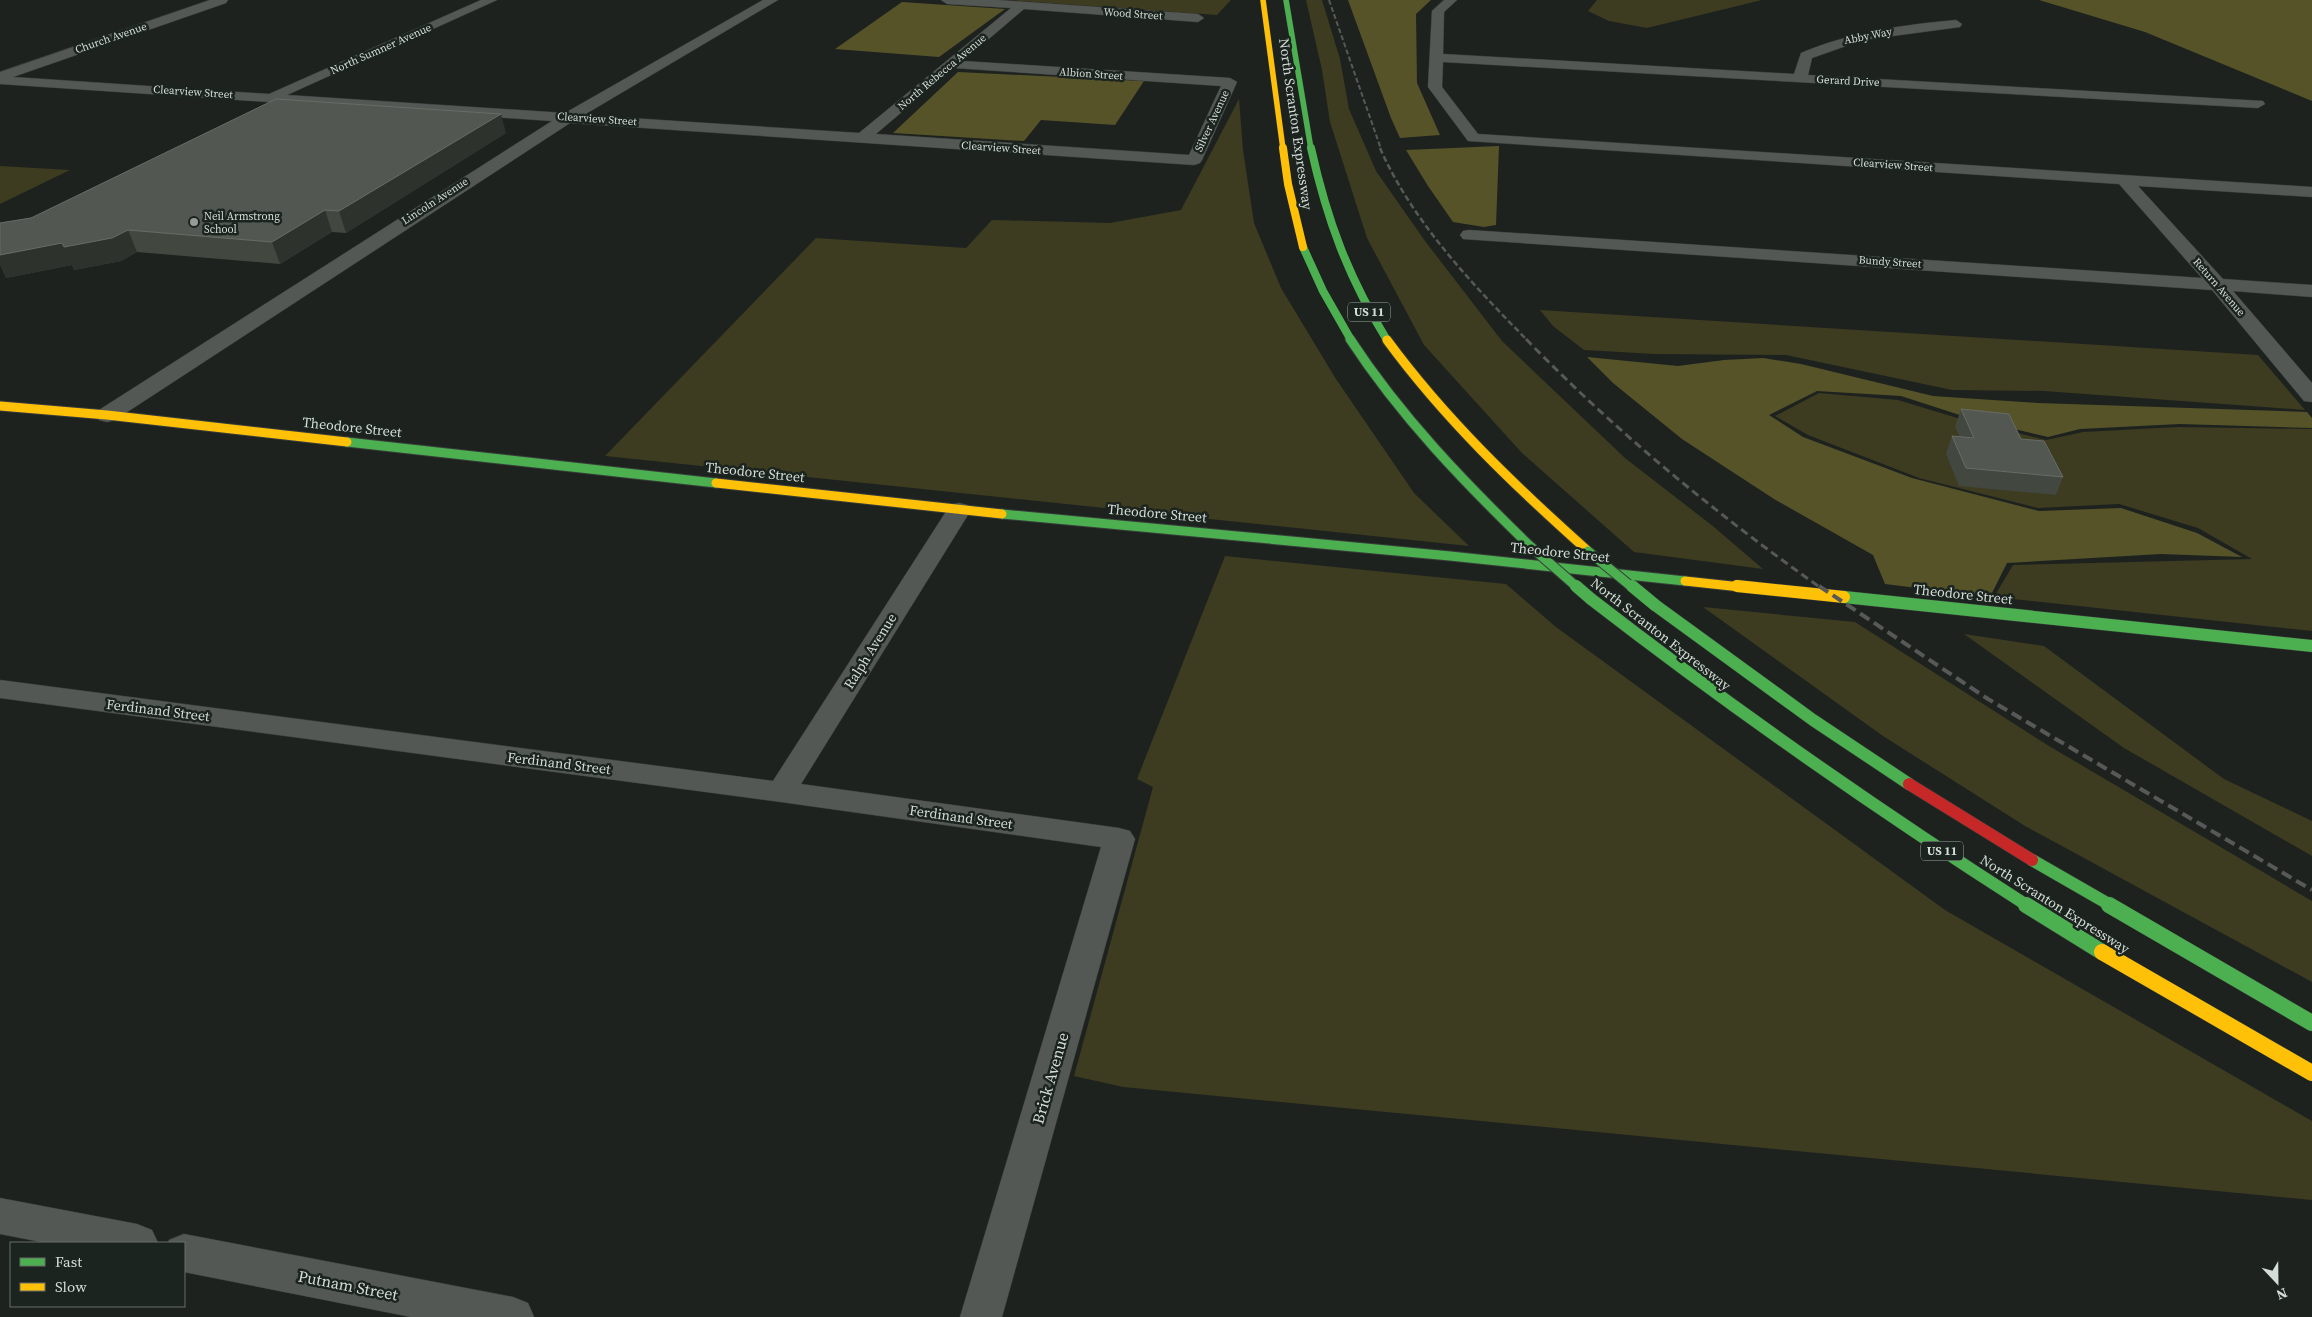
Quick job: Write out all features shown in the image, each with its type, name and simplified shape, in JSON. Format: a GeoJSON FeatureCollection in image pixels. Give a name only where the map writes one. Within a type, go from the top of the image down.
{"type":"FeatureCollection","features":[{"type":"Feature","properties":{"kind":"main road","name":"North Scranton Expressway"},"geometry":{"type":"LineString","coordinates":[[1263,0],[1287,185],[1299,235],[1321,291],[1359,356],[1413,426],[1458,476],[1530,546],[1590,599],[1720,699],[1909,830],[2026,905],[2143,976],[2312,1073]]}},
{"type":"Feature","properties":{"kind":"main road","name":"North Scranton Expressway"},"geometry":{"type":"LineString","coordinates":[[1286,0],[1318,185],[1332,235],[1356,290],[1396,352],[1453,422],[1536,505],[1588,551],[1655,605],[1782,700],[1945,807],[2174,946],[2312,1023]]}},
{"type":"Feature","properties":{"kind":"main road","name":"Theodore Street"},"geometry":{"type":"LineString","coordinates":[[0,406],[106,415],[958,510],[1450,556],[2312,646]]}},
{"type":"Feature","properties":{"kind":"street","name":"Church Avenue"},"geometry":{"type":"LineString","coordinates":[[0,78],[222,0]]}},
{"type":"Feature","properties":{"kind":"street","name":"North Sumner Avenue"},"geometry":{"type":"LineString","coordinates":[[271,97],[491,0]]}},
{"type":"Feature","properties":{"kind":"street","name":"Lincoln Avenue"},"geometry":{"type":"LineString","coordinates":[[106,415],[569,117],[772,0]]}},
{"type":"Feature","properties":{"kind":"street","name":"Wood Street"},"geometry":{"type":"LineString","coordinates":[[947,0],[1198,18]]}},
{"type":"Feature","properties":{"kind":"street"},"geometry":{"type":"LineString","coordinates":[[1437,58],[1438,10],[1451,0]]}},
{"type":"Feature","properties":{"kind":"street","name":"North Rebecca Avenue"},"geometry":{"type":"LineString","coordinates":[[862,138],[1022,5]]}},
{"type":"Feature","properties":{"kind":"street","name":"Abby Way"},"geometry":{"type":"LineString","coordinates":[[1800,79],[1806,56],[1832,43],[1892,30],[1956,24]]}},
{"type":"Feature","properties":{"kind":"street","name":"Clearview Street"},"geometry":{"type":"LineString","coordinates":[[1437,58],[1435,87],[1473,138],[2312,192]]}},
{"type":"Feature","properties":{"kind":"street","name":"Gerard Drive"},"geometry":{"type":"LineString","coordinates":[[1437,58],[2258,104]]}},
{"type":"Feature","properties":{"kind":"street","name":"Albion Street"},"geometry":{"type":"LineString","coordinates":[[952,64],[1230,82]]}},
{"type":"Feature","properties":{"kind":"street","name":"Clearview Street"},"geometry":{"type":"LineString","coordinates":[[0,78],[1194,160]]}},
{"type":"Feature","properties":{"kind":"street","name":"Silver Avenue"},"geometry":{"type":"LineString","coordinates":[[1194,160],[1230,82]]}},
{"type":"Feature","properties":{"kind":"street","name":"Return Avenue"},"geometry":{"type":"LineString","coordinates":[[2124,180],[2217,284],[2312,396]]}},
{"type":"Feature","properties":{"kind":"street","name":"Bundy Street"},"geometry":{"type":"LineString","coordinates":[[1469,235],[2312,291]]}},
{"type":"Feature","properties":{"kind":"street","name":"Ralph Avenue"},"geometry":{"type":"LineString","coordinates":[[781,792],[958,510]]}},
{"type":"Feature","properties":{"kind":"street","name":"Ferdinand Street"},"geometry":{"type":"LineString","coordinates":[[0,689],[781,792],[1119,839]]}},
{"type":"Feature","properties":{"kind":"street","name":"Brick Avenue"},"geometry":{"type":"LineString","coordinates":[[981,1317],[1119,839]]}},
{"type":"Feature","properties":{"kind":"street"},"geometry":{"type":"LineString","coordinates":[[0,1216],[132,1242]]}},
{"type":"Feature","properties":{"kind":"street","name":"Putnam Street"},"geometry":{"type":"LineString","coordinates":[[185,1252],[512,1317]]}},
{"type":"Feature","properties":{"kind":"shaded area"},"geometry":{"type":"Polygon","coordinates":[[[1007,0],[1231,0],[1217,15],[1007,0]]]}},
{"type":"Feature","properties":{"kind":"shaded area"},"geometry":{"type":"Polygon","coordinates":[[[1306,0],[1322,0],[1340,59],[1349,109],[1376,171],[1425,241],[1502,341],[1625,458],[1714,527],[1763,569],[1634,552],[1522,453],[1424,345],[1367,238],[1330,122],[1322,70],[1306,0]]]}},
{"type":"Feature","properties":{"kind":"shaded area"},"geometry":{"type":"Polygon","coordinates":[[[1348,0],[1431,0],[1416,14],[1417,83],[1440,135],[1400,138],[1348,0]]]}},
{"type":"Feature","properties":{"kind":"shaded area"},"geometry":{"type":"Polygon","coordinates":[[[1597,0],[1762,0],[1647,28],[1609,21],[1588,11],[1597,0]]]}},
{"type":"Feature","properties":{"kind":"shaded area"},"geometry":{"type":"Polygon","coordinates":[[[2039,0],[2312,0],[2312,101],[2145,32],[2039,0]]]}},
{"type":"Feature","properties":{"kind":"shaded area"},"geometry":{"type":"Polygon","coordinates":[[[902,2],[1005,9],[939,57],[835,49],[902,2]]]}},
{"type":"Feature","properties":{"kind":"shaded area"},"geometry":{"type":"Polygon","coordinates":[[[958,72],[1144,81],[1115,125],[1041,120],[1024,141],[893,133],[958,72]]]}},
{"type":"Feature","properties":{"kind":"shaded area"},"geometry":{"type":"Polygon","coordinates":[[[1239,99],[1243,150],[1254,223],[1281,288],[1336,379],[1414,493],[1469,546],[605,456],[816,238],[966,248],[992,220],[1110,223],[1181,210],[1239,99]]]}},
{"type":"Feature","properties":{"kind":"shaded area"},"geometry":{"type":"Polygon","coordinates":[[[1499,146],[1496,225],[1484,227],[1453,222],[1406,150],[1499,146]]]}},
{"type":"Feature","properties":{"kind":"shaded area"},"geometry":{"type":"Polygon","coordinates":[[[0,166],[70,170],[0,204],[0,166]]]}},
{"type":"Feature","properties":{"kind":"shaded area"},"geometry":{"type":"Polygon","coordinates":[[[1540,310],[2258,355],[2305,410],[2044,391],[1952,390],[1786,355],[1655,354],[1584,350],[1553,326],[1540,310]]]}},
{"type":"Feature","properties":{"kind":"shaded area"},"geometry":{"type":"Polygon","coordinates":[[[1587,357],[1678,366],[1724,360],[1763,358],[1801,364],[1933,396],[2038,403],[2307,412],[2312,418],[2312,428],[2180,424],[2080,429],[2048,437],[1969,418],[1901,396],[1817,391],[1769,415],[1803,437],[1912,478],[2039,511],[2121,508],[2197,533],[2242,557],[2161,554],[2007,563],[1990,597],[1885,584],[1873,555],[1774,499],[1682,439],[1613,383],[1587,357]]]}},
{"type":"Feature","properties":{"kind":"shaded area"},"geometry":{"type":"Polygon","coordinates":[[[1819,393],[1898,400],[1964,420],[2046,440],[2083,432],[2178,427],[2312,429],[2312,631],[1994,597],[2013,565],[2252,559],[2198,528],[2119,504],[2038,508],[1919,478],[1808,435],[1775,416],[1819,393]]]}},
{"type":"Feature","properties":{"kind":"shaded area"},"geometry":{"type":"Polygon","coordinates":[[[1225,556],[1506,584],[1556,627],[1945,910],[2312,1121],[2312,1200],[1123,1087],[1074,1076],[1153,787],[1137,779],[1225,556]]]}},
{"type":"Feature","properties":{"kind":"shaded area"},"geometry":{"type":"Polygon","coordinates":[[[1703,607],[1855,622],[2049,746],[2312,901],[2312,982],[2025,826],[1883,736],[1703,607]]]}},
{"type":"Feature","properties":{"kind":"shaded area"},"geometry":{"type":"Polygon","coordinates":[[[1964,634],[2044,646],[2224,779],[2312,821],[2312,856],[2124,748],[1964,634]]]}},
{"type":"Feature","properties":{"kind":"building"},"geometry":{"type":"Polygon","coordinates":[[[276,99],[501,114],[339,211],[325,210],[272,242],[128,230],[112,238],[64,247],[62,243],[0,255],[0,223],[31,218],[276,99]]]}},
{"type":"Feature","properties":{"kind":"building"},"geometry":{"type":"Polygon","coordinates":[[[1961,409],[2009,414],[2021,439],[2044,441],[2063,477],[1966,468],[1952,436],[1974,438],[1961,409]]]}},
{"type":"Feature","properties":{"kind":"railway"},"geometry":{"type":"LineString","coordinates":[[1329,0],[1381,149]]}},
{"type":"Feature","properties":{"kind":"railway"},"geometry":{"type":"LineString","coordinates":[[1380,148],[1393,175],[1426,226],[1485,297],[1527,340]]}},
{"type":"Feature","properties":{"kind":"railway"},"geometry":{"type":"LineString","coordinates":[[1527,340],[1631,439],[1743,531],[1821,588]]}},
{"type":"Feature","properties":{"kind":"railway"},"geometry":{"type":"LineString","coordinates":[[1819,586],[1988,699],[2312,890]]}},
{"type":"Feature","properties":{"kind":"traffic: fast"},"geometry":{"type":"LineString","coordinates":[[1286,0],[1308,133],[1329,219],[1344,261],[1363,301],[1387,340]]}},
{"type":"Feature","properties":{"kind":"traffic: fast"},"geometry":{"type":"LineString","coordinates":[[1303,247],[1323,291],[1346,333],[1371,372],[1430,444],[1462,479],[1530,546]]}},
{"type":"Feature","properties":{"kind":"traffic: fast"},"geometry":{"type":"LineString","coordinates":[[347,442],[716,483]]}},
{"type":"Feature","properties":{"kind":"traffic: fast"},"geometry":{"type":"LineString","coordinates":[[1002,514],[1450,556],[1685,581]]}},
{"type":"Feature","properties":{"kind":"traffic: fast"},"geometry":{"type":"LineString","coordinates":[[1530,546],[1591,599]]}},
{"type":"Feature","properties":{"kind":"traffic: fast"},"geometry":{"type":"LineString","coordinates":[[1588,551],[1655,605]]}},
{"type":"Feature","properties":{"kind":"traffic: fast"},"geometry":{"type":"LineString","coordinates":[[1844,597],[2312,646]]}},
{"type":"Feature","properties":{"kind":"traffic: fast"},"geometry":{"type":"LineString","coordinates":[[1591,599],[1715,693],[1841,783],[1905,827],[2102,952]]}},
{"type":"Feature","properties":{"kind":"traffic: fast"},"geometry":{"type":"LineString","coordinates":[[1655,605],[1813,720],[1909,784]]}},
{"type":"Feature","properties":{"kind":"traffic: fast"},"geometry":{"type":"LineString","coordinates":[[2032,860],[2312,1023]]}},
{"type":"Feature","properties":{"kind":"traffic: slow"},"geometry":{"type":"LineString","coordinates":[[1263,0],[1288,184],[1303,247]]}},
{"type":"Feature","properties":{"kind":"traffic: slow"},"geometry":{"type":"LineString","coordinates":[[1387,340],[1432,398],[1456,425],[1507,477],[1588,551]]}},
{"type":"Feature","properties":{"kind":"traffic: slow"},"geometry":{"type":"LineString","coordinates":[[0,406],[107,415],[347,442]]}},
{"type":"Feature","properties":{"kind":"traffic: slow"},"geometry":{"type":"LineString","coordinates":[[716,483],[1002,514]]}},
{"type":"Feature","properties":{"kind":"traffic: slow"},"geometry":{"type":"LineString","coordinates":[[1685,581],[1844,597]]}},
{"type":"Feature","properties":{"kind":"traffic: slow"},"geometry":{"type":"LineString","coordinates":[[2102,952],[2312,1073]]}},
{"type":"Feature","properties":{"kind":"traffic: jam"},"geometry":{"type":"LineString","coordinates":[[1909,784],[2032,860]]}},
{"type":"Feature","properties":{"kind":"place","name":"Neil Armstrong School"},"geometry":{"type":"Point","coordinates":[194,222]}}]}
